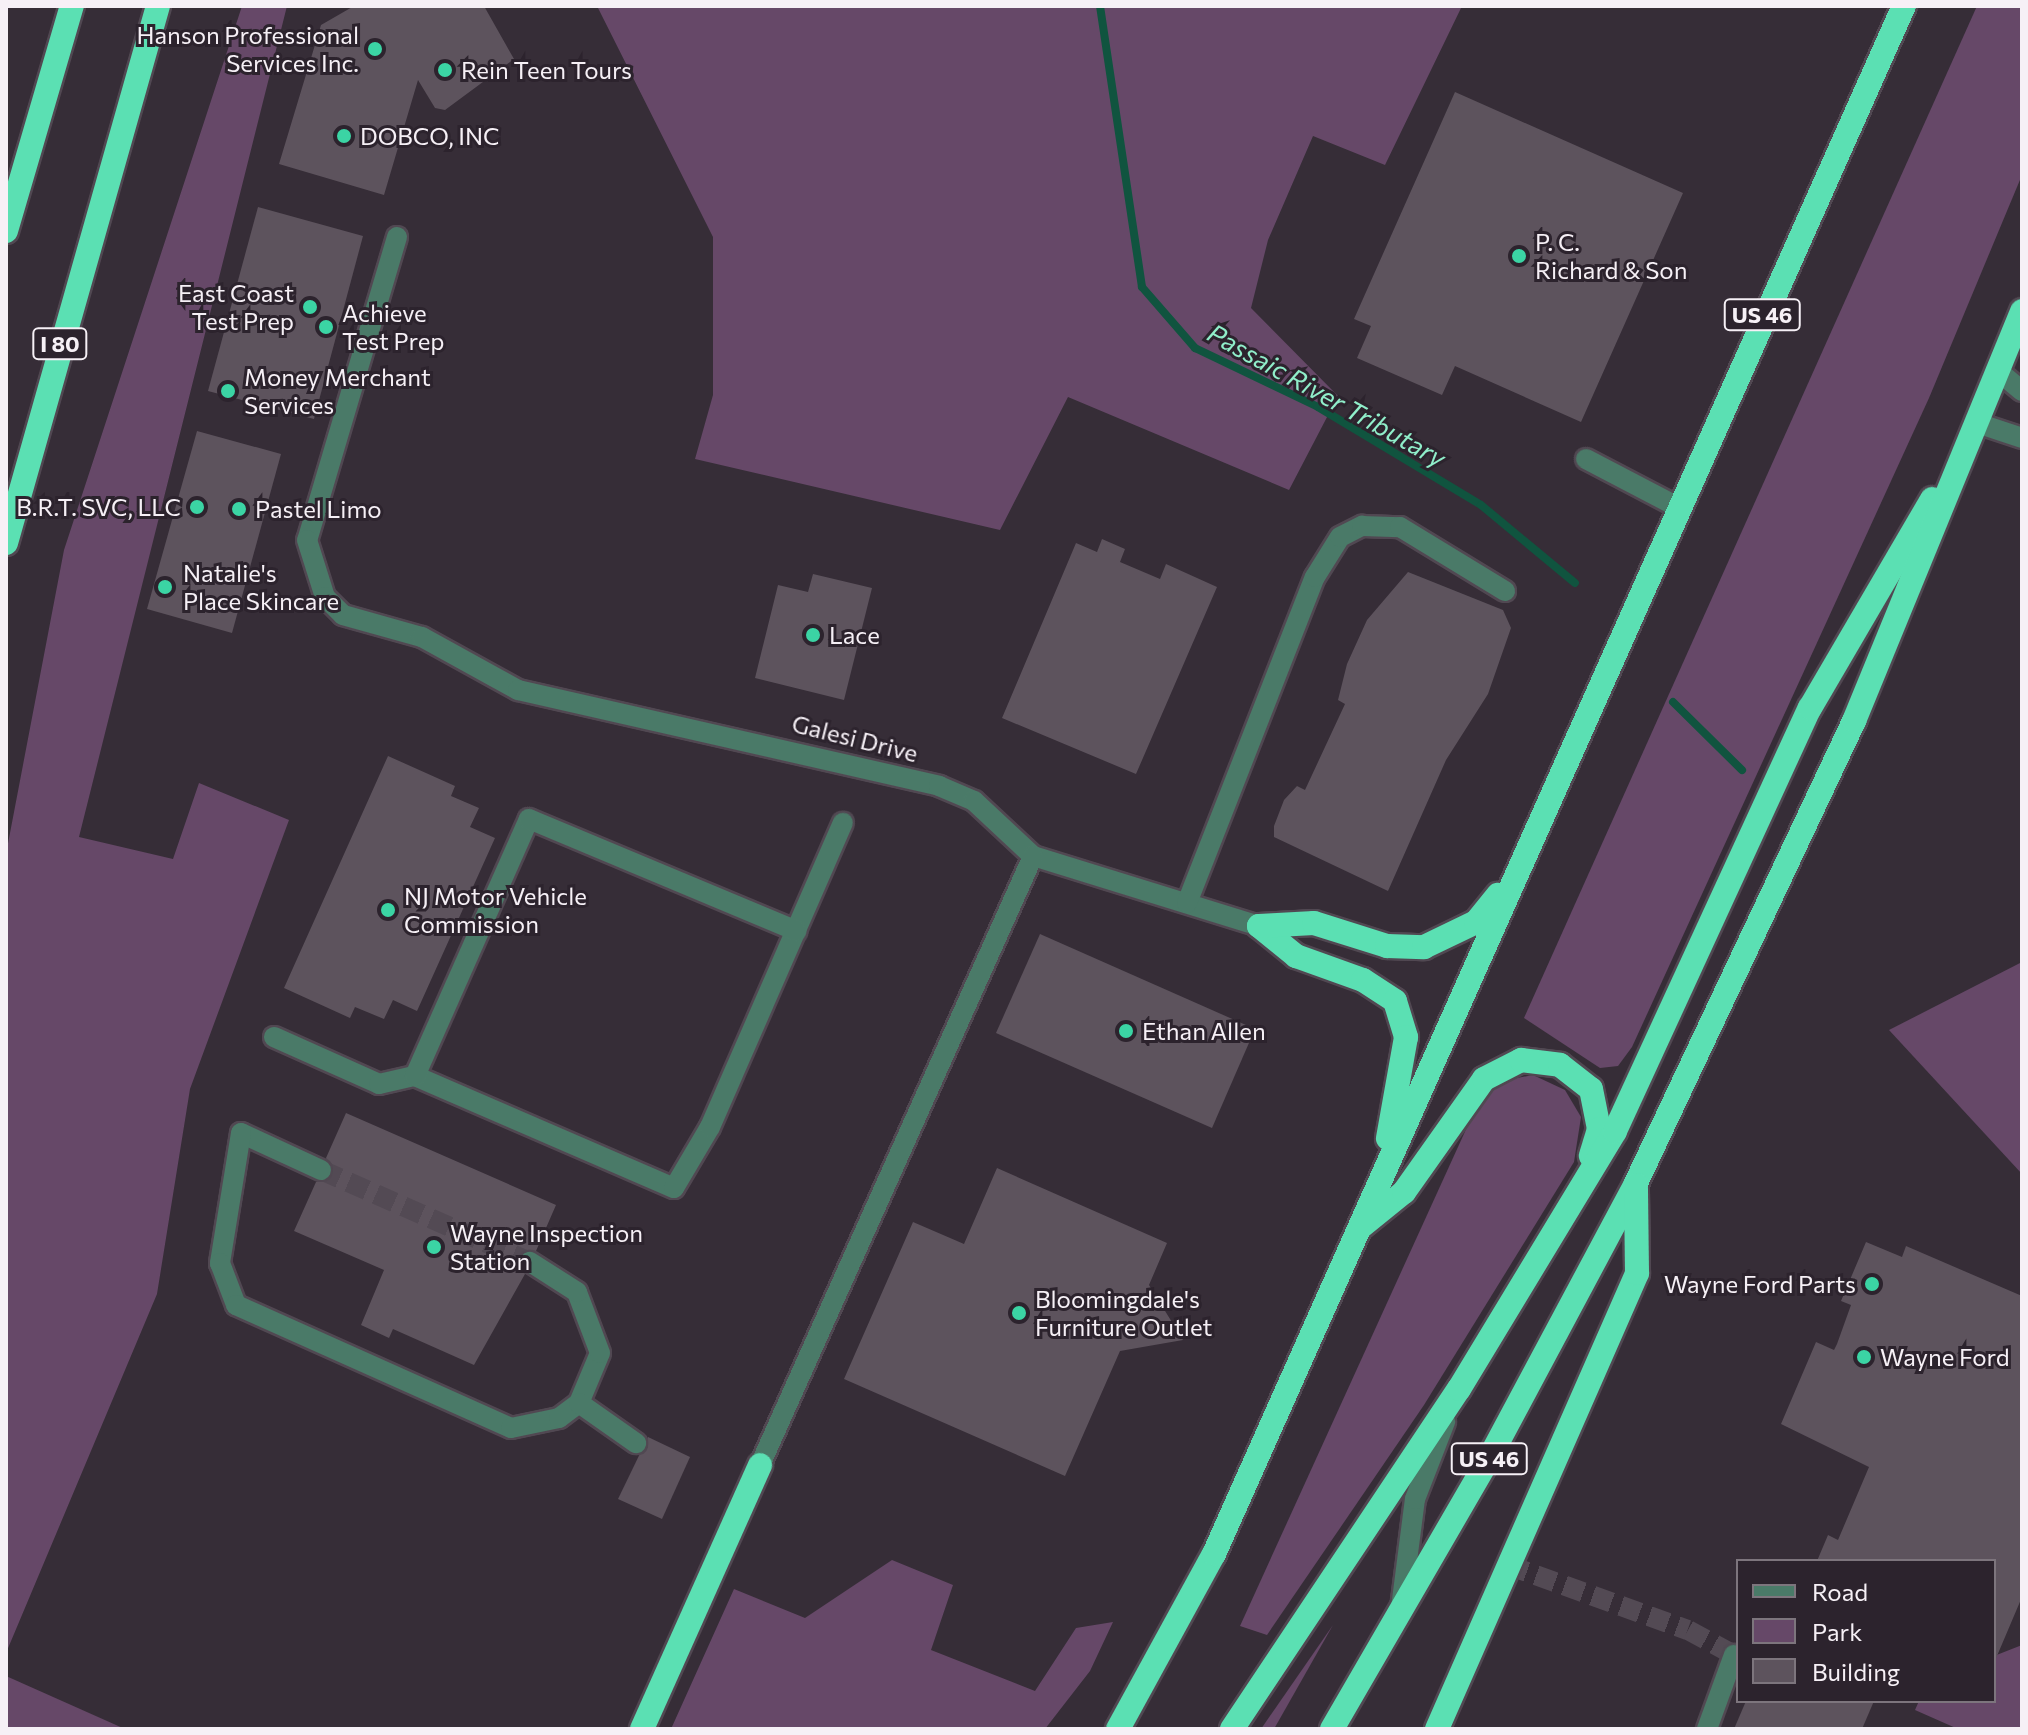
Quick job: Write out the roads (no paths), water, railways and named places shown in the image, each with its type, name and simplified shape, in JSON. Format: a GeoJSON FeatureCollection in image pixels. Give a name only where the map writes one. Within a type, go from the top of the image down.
{"type":"FeatureCollection","features":[{"type":"Feature","properties":{"kind":"highway"},"geometry":{"type":"LineString","coordinates":[[6,231],[72,6]]}},
{"type":"Feature","properties":{"kind":"highway","name":"I 80"},"geometry":{"type":"LineString","coordinates":[[6,543],[158,6]]}},
{"type":"Feature","properties":{"kind":"highway","name":"US 46"},"geometry":{"type":"LineString","coordinates":[[1118,1729],[1191,1601],[1526,854],[1676,506],[1904,6]]}},
{"type":"Feature","properties":{"kind":"highway","name":"US 46"},"geometry":{"type":"LineString","coordinates":[[1332,1729],[1400,1615],[1636,1183],[1854,721],[2022,311]]}},
{"type":"Feature","properties":{"kind":"highway"},"geometry":{"type":"LineString","coordinates":[[1232,1729],[1459,1389],[1582,1185],[1651,1061],[1810,708],[1977,423]]}},
{"type":"Feature","properties":{"kind":"highway"},"geometry":{"type":"LineString","coordinates":[[1259,926],[1314,923],[1387,946],[1424,947],[1476,922],[1526,854]]}},
{"type":"Feature","properties":{"kind":"highway"},"geometry":{"type":"LineString","coordinates":[[1259,926],[1296,956],[1379,989],[1403,1017],[1404,1056],[1379,1182]]}},
{"type":"Feature","properties":{"kind":"highway"},"geometry":{"type":"LineString","coordinates":[[1359,1228],[1404,1192],[1484,1079],[1521,1060],[1560,1065],[1591,1089],[1599,1129],[1582,1185]]}},
{"type":"Feature","properties":{"kind":"highway"},"geometry":{"type":"LineString","coordinates":[[1437,1729],[1637,1273],[1636,1183]]}},
{"type":"Feature","properties":{"kind":"highway"},"geometry":{"type":"LineString","coordinates":[[642,1729],[760,1465]]}},
{"type":"Feature","properties":{"kind":"street","name":"Galesi Drive"},"geometry":{"type":"LineString","coordinates":[[397,237],[307,540],[325,597],[343,615],[422,637],[518,690],[939,786],[974,801],[1033,856],[1259,926]]}},
{"type":"Feature","properties":{"kind":"street"},"geometry":{"type":"LineString","coordinates":[[1998,371],[2022,391]]}},
{"type":"Feature","properties":{"kind":"street"},"geometry":{"type":"LineString","coordinates":[[1977,423],[2022,438]]}},
{"type":"Feature","properties":{"kind":"street"},"geometry":{"type":"LineString","coordinates":[[1586,459],[1676,506]]}},
{"type":"Feature","properties":{"kind":"street"},"geometry":{"type":"LineString","coordinates":[[1187,903],[1315,577],[1340,537],[1362,526],[1400,527],[1505,591]]}},
{"type":"Feature","properties":{"kind":"street"},"geometry":{"type":"LineString","coordinates":[[415,1076],[529,819],[797,931]]}},
{"type":"Feature","properties":{"kind":"street"},"geometry":{"type":"LineString","coordinates":[[274,1037],[379,1084],[415,1076],[674,1188],[687,1177],[843,823]]}},
{"type":"Feature","properties":{"kind":"street"},"geometry":{"type":"LineString","coordinates":[[760,1465],[1033,856]]}},
{"type":"Feature","properties":{"kind":"street"},"geometry":{"type":"LineString","coordinates":[[321,1170],[241,1133],[220,1263],[236,1305],[511,1428],[559,1418],[579,1403],[600,1353],[589,1311],[557,1276],[530,1262]]}},
{"type":"Feature","properties":{"kind":"street"},"geometry":{"type":"LineString","coordinates":[[1400,1615],[1415,1499],[1459,1389]]}},
{"type":"Feature","properties":{"kind":"street"},"geometry":{"type":"LineString","coordinates":[[579,1403],[636,1443]]}},
{"type":"Feature","properties":{"kind":"street"},"geometry":{"type":"LineString","coordinates":[[1707,1729],[1734,1655]]}},
{"type":"Feature","properties":{"kind":"waterway","name":"Passaic River Tributary"},"geometry":{"type":"LineString","coordinates":[[1100,6],[1142,287],[1195,348],[1318,407],[1481,505],[1575,583]]}},
{"type":"Feature","properties":{"kind":"waterway","name":"Passaic River Tributary"},"geometry":{"type":"LineString","coordinates":[[1673,702],[1742,770]]}},
{"type":"Feature","properties":{"kind":"tunnel"},"geometry":{"type":"LineString","coordinates":[[321,1170],[530,1262]]}},
{"type":"Feature","properties":{"kind":"tunnel"},"geometry":{"type":"LineString","coordinates":[[1508,1565],[1688,1630],[1734,1655]]}},
{"type":"Feature","properties":{"kind":"place","name":"Hanson Professional Services Inc."},"geometry":{"type":"Point","coordinates":[375,49]}},
{"type":"Feature","properties":{"kind":"place","name":"Rein Teen Tours"},"geometry":{"type":"Point","coordinates":[445,70]}},
{"type":"Feature","properties":{"kind":"place","name":"DOBCO, INC"},"geometry":{"type":"Point","coordinates":[344,136]}},
{"type":"Feature","properties":{"kind":"place","name":"P. C. Richard & Son"},"geometry":{"type":"Point","coordinates":[1519,256]}},
{"type":"Feature","properties":{"kind":"place","name":"East Coast Test Prep"},"geometry":{"type":"Point","coordinates":[310,307]}},
{"type":"Feature","properties":{"kind":"place","name":"Achieve Test Prep"},"geometry":{"type":"Point","coordinates":[326,327]}},
{"type":"Feature","properties":{"kind":"place","name":"Money Merchant Services"},"geometry":{"type":"Point","coordinates":[228,391]}},
{"type":"Feature","properties":{"kind":"place","name":"B.R.T. SVC, LLC"},"geometry":{"type":"Point","coordinates":[197,507]}},
{"type":"Feature","properties":{"kind":"place","name":"Pastel Limo"},"geometry":{"type":"Point","coordinates":[239,509]}},
{"type":"Feature","properties":{"kind":"place","name":"Natalie's Place Skincare"},"geometry":{"type":"Point","coordinates":[165,587]}},
{"type":"Feature","properties":{"kind":"place","name":"Lace"},"geometry":{"type":"Point","coordinates":[813,635]}},
{"type":"Feature","properties":{"kind":"place","name":"NJ Motor Vehicle Commission"},"geometry":{"type":"Point","coordinates":[388,910]}},
{"type":"Feature","properties":{"kind":"place","name":"Ethan Allen"},"geometry":{"type":"Point","coordinates":[1126,1031]}},
{"type":"Feature","properties":{"kind":"place","name":"Wayne Inspection Station"},"geometry":{"type":"Point","coordinates":[434,1247]}},
{"type":"Feature","properties":{"kind":"place","name":"Wayne Ford Parts"},"geometry":{"type":"Point","coordinates":[1872,1284]}},
{"type":"Feature","properties":{"kind":"place","name":"Bloomingdale's Furniture Outlet"},"geometry":{"type":"Point","coordinates":[1019,1313]}},
{"type":"Feature","properties":{"kind":"place","name":"Wayne Ford"},"geometry":{"type":"Point","coordinates":[1864,1357]}}]}
